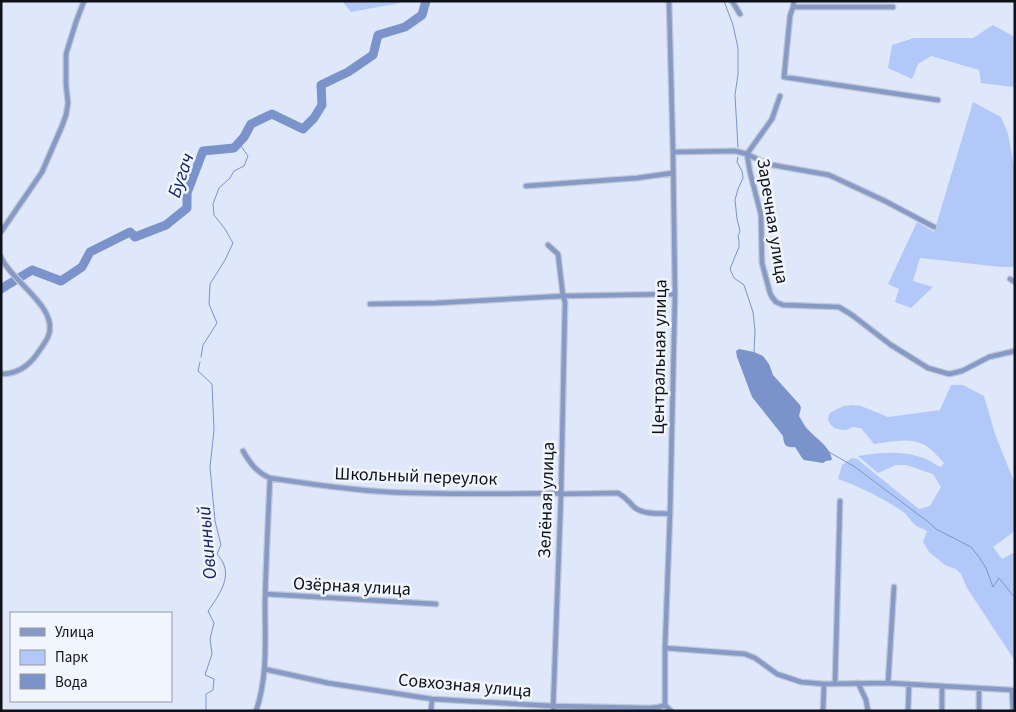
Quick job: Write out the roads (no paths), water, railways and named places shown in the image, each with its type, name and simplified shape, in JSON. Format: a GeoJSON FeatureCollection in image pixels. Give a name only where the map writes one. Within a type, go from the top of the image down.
{"type":"FeatureCollection","features":[{"type":"Feature","properties":{"kind":"street"},"geometry":{"type":"LineString","coordinates":[[1,232],[42,172],[66,115],[68,103],[66,54],[84,1]]}},
{"type":"Feature","properties":{"kind":"street","name":"Центральная улица"},"geometry":{"type":"LineString","coordinates":[[664,704],[675,294],[670,1]]}},
{"type":"Feature","properties":{"kind":"street"},"geometry":{"type":"LineString","coordinates":[[732,1],[740,14]]}},
{"type":"Feature","properties":{"kind":"street"},"geometry":{"type":"LineString","coordinates":[[794,1],[790,16],[784,78],[938,100]]}},
{"type":"Feature","properties":{"kind":"street"},"geometry":{"type":"LineString","coordinates":[[793,7],[893,8]]}},
{"type":"Feature","properties":{"kind":"street","name":"Заречная улица"},"geometry":{"type":"LineString","coordinates":[[780,96],[772,119],[747,154],[761,215],[762,263],[770,293],[776,302],[783,305],[839,307],[891,345],[928,368],[949,374],[962,371],[989,357],[1015,351]]}},
{"type":"Feature","properties":{"kind":"street"},"geometry":{"type":"LineString","coordinates":[[674,152],[735,151],[747,154],[767,164],[829,175],[885,201],[934,227]]}},
{"type":"Feature","properties":{"kind":"street"},"geometry":{"type":"LineString","coordinates":[[526,186],[637,178],[673,173]]}},
{"type":"Feature","properties":{"kind":"street","name":"Зелёная улица"},"geometry":{"type":"LineString","coordinates":[[548,245],[558,254],[565,302],[561,494],[553,708]]}},
{"type":"Feature","properties":{"kind":"street"},"geometry":{"type":"LineString","coordinates":[[1,257],[13,275],[47,313],[50,332],[44,344],[28,365],[19,371],[1,374]]}},
{"type":"Feature","properties":{"kind":"street"},"geometry":{"type":"LineString","coordinates":[[370,304],[436,303],[563,296],[675,294]]}},
{"type":"Feature","properties":{"kind":"street"},"geometry":{"type":"LineString","coordinates":[[243,451],[250,463],[258,471],[270,478],[264,669],[256,711]]}},
{"type":"Feature","properties":{"kind":"street","name":"Школьный переулок"},"geometry":{"type":"LineString","coordinates":[[270,478],[329,487],[426,494],[618,493],[625,497],[635,508],[643,512],[670,514]]}},
{"type":"Feature","properties":{"kind":"street"},"geometry":{"type":"LineString","coordinates":[[835,684],[840,501]]}},
{"type":"Feature","properties":{"kind":"street"},"geometry":{"type":"LineString","coordinates":[[888,683],[894,587]]}},
{"type":"Feature","properties":{"kind":"street","name":"Озёрная улица"},"geometry":{"type":"LineString","coordinates":[[266,594],[436,604]]}},
{"type":"Feature","properties":{"kind":"street"},"geometry":{"type":"LineString","coordinates":[[665,648],[744,654],[755,658],[777,674],[801,682],[824,684],[888,683],[1012,690],[1013,711]]}},
{"type":"Feature","properties":{"kind":"street","name":"Совхозная улица"},"geometry":{"type":"LineString","coordinates":[[264,669],[328,683],[432,699],[553,708],[650,708],[659,707],[664,704]]}},
{"type":"Feature","properties":{"kind":"street"},"geometry":{"type":"LineString","coordinates":[[858,683],[866,700],[868,711]]}},
{"type":"Feature","properties":{"kind":"street"},"geometry":{"type":"LineString","coordinates":[[823,711],[824,684]]}},
{"type":"Feature","properties":{"kind":"street"},"geometry":{"type":"LineString","coordinates":[[908,711],[909,684]]}},
{"type":"Feature","properties":{"kind":"street"},"geometry":{"type":"LineString","coordinates":[[942,686],[942,711]]}},
{"type":"Feature","properties":{"kind":"street"},"geometry":{"type":"LineString","coordinates":[[979,689],[979,711]]}},
{"type":"Feature","properties":{"kind":"street"},"geometry":{"type":"LineString","coordinates":[[431,711],[432,699]]}},
{"type":"Feature","properties":{"kind":"street"},"geometry":{"type":"LineString","coordinates":[[664,704],[671,711]]}},
{"type":"Feature","properties":{"kind":"water"},"geometry":{"type":"Polygon","coordinates":[[[739,349],[763,356],[769,364],[773,375],[800,405],[799,416],[805,426],[828,450],[832,460],[823,463],[804,460],[795,447],[786,445],[783,436],[752,397],[737,357],[736,351],[739,349]]]}},
{"type":"Feature","properties":{"kind":"waterway","name":"Бугач"},"geometry":{"type":"LineString","coordinates":[[1,289],[32,270],[61,281],[82,267],[90,252],[130,232],[135,237],[166,225],[187,208],[187,193],[203,151],[234,148],[244,137],[251,124],[272,114],[303,129],[314,118],[322,105],[321,85],[348,72],[373,55],[378,35],[405,27],[422,15],[426,1]]}},
{"type":"Feature","properties":{"kind":"waterway"},"geometry":{"type":"LineString","coordinates":[[724,1],[733,25],[738,48],[738,74],[735,95],[738,147]]}},
{"type":"Feature","properties":{"kind":"waterway","name":"Овинный"},"geometry":{"type":"LineString","coordinates":[[201,357],[203,345],[217,323],[209,304],[210,284],[233,243],[214,215],[213,204],[219,188],[230,178],[234,171],[244,166],[248,156],[241,146],[244,137]]}},
{"type":"Feature","properties":{"kind":"waterway"},"geometry":{"type":"LineString","coordinates":[[738,157],[737,162],[742,171],[743,178],[735,200],[740,231],[738,236],[739,247],[730,269],[734,278],[744,285],[753,312],[755,331],[754,353]]}},
{"type":"Feature","properties":{"kind":"waterway","name":"Овинный"},"geometry":{"type":"LineString","coordinates":[[200,362],[198,371],[212,384],[214,430],[210,467],[215,521],[221,545],[217,554],[223,562],[225,571],[222,589],[208,611],[214,623],[210,639],[212,654],[205,675],[214,679],[213,690],[206,694],[206,711]]}},
{"type":"Feature","properties":{"kind":"waterway"},"geometry":{"type":"LineString","coordinates":[[829,452],[855,467],[936,529],[971,547],[986,568],[993,587],[999,578],[1015,598]]}}]}
